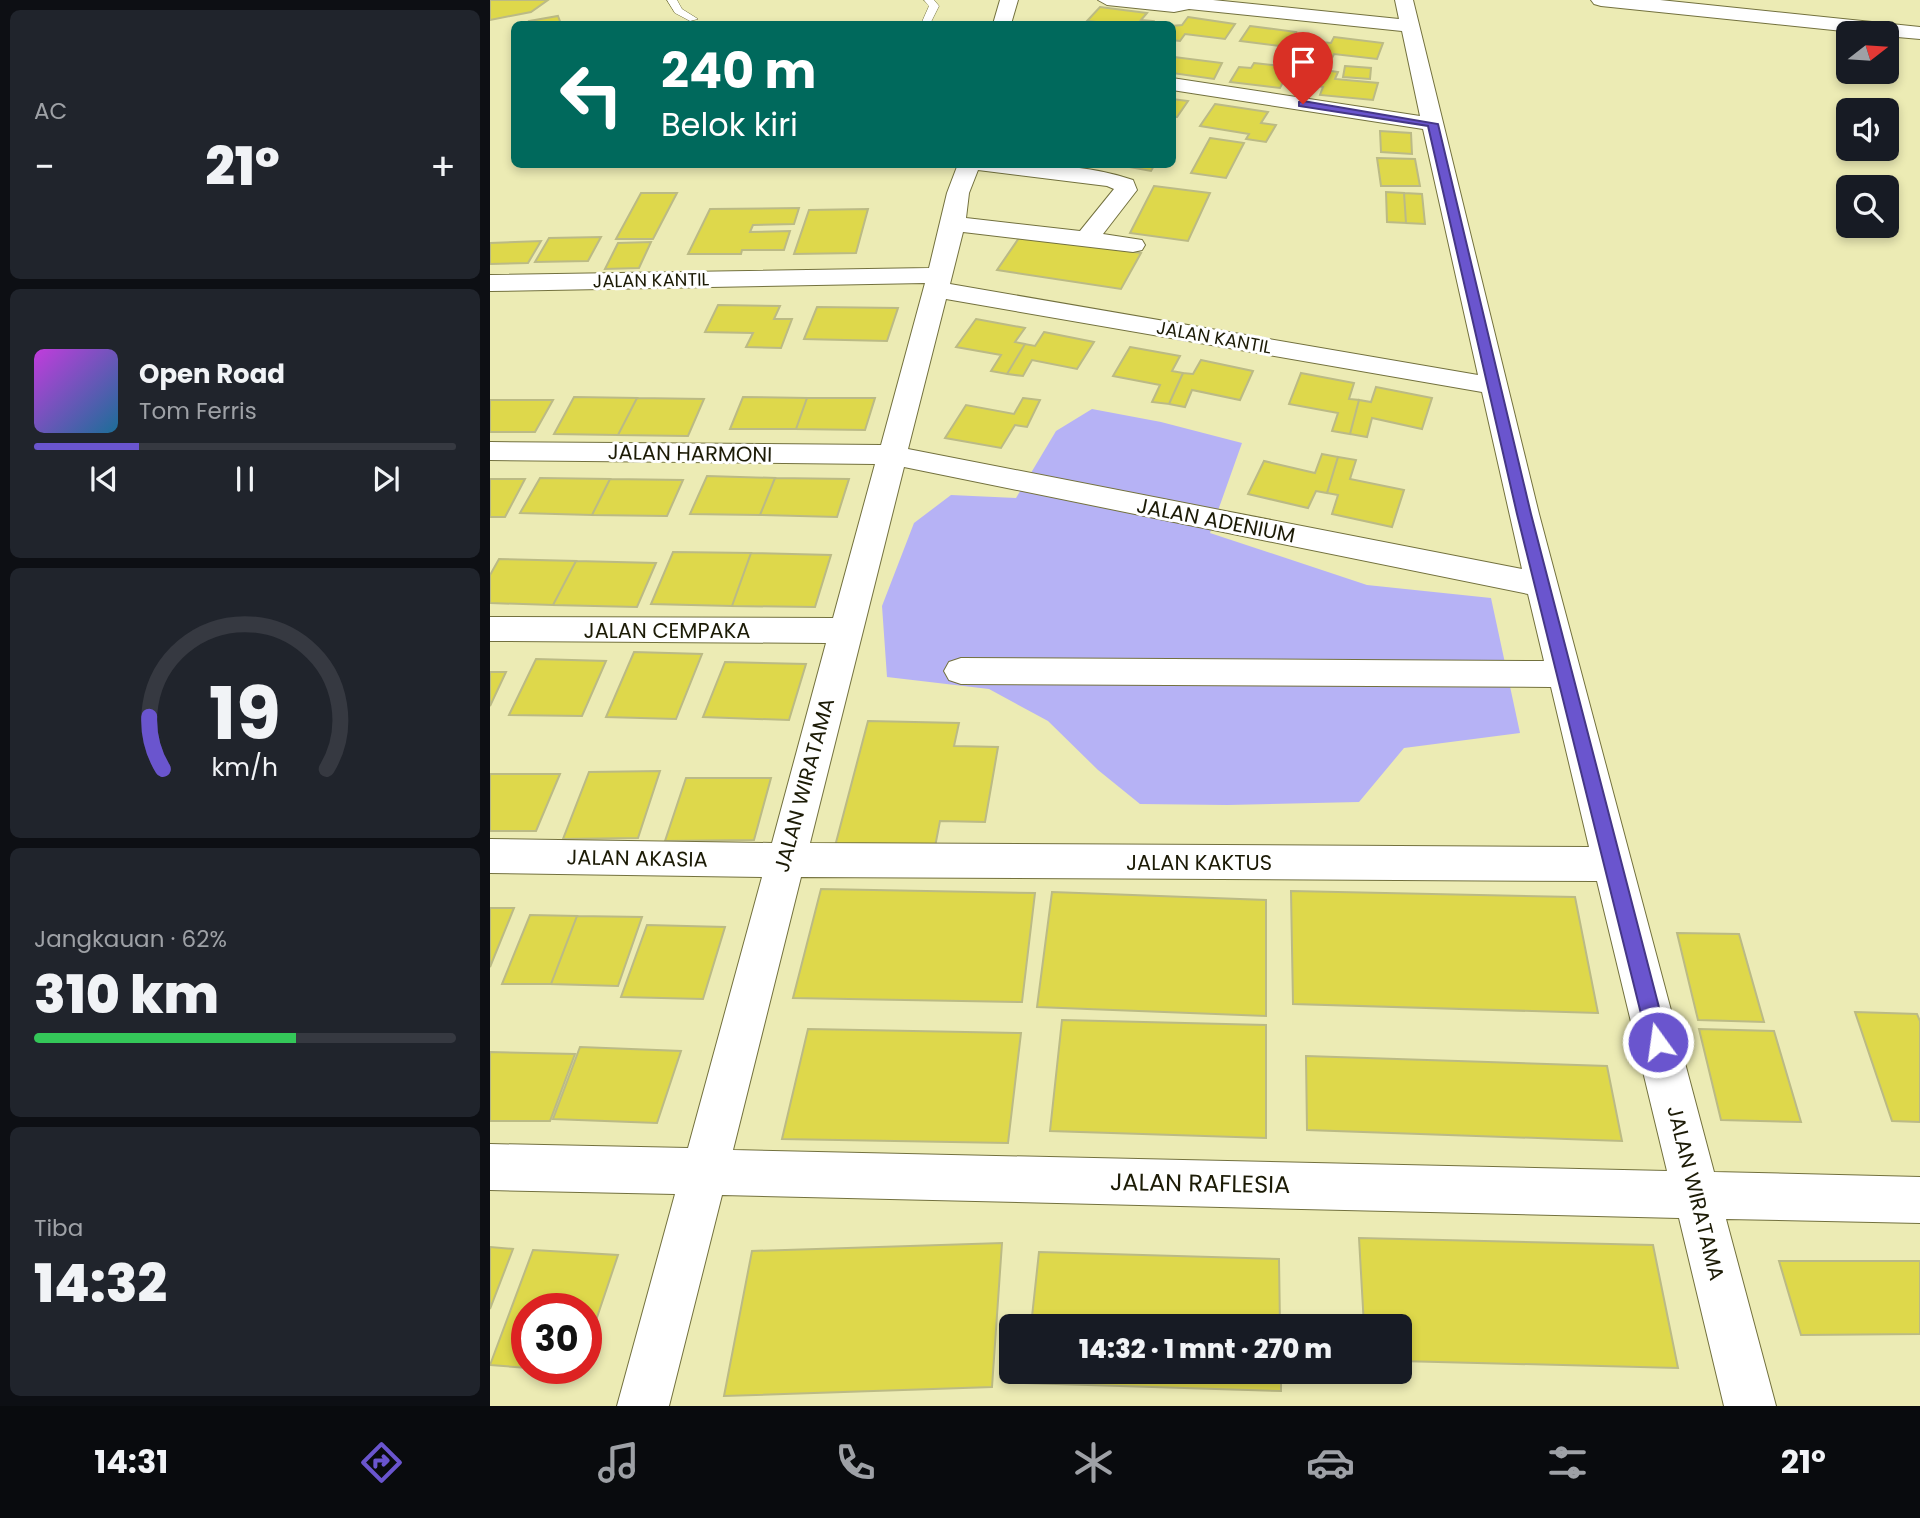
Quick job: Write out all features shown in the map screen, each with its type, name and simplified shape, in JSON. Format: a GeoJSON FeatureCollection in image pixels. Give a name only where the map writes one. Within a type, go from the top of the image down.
{"type":"FeatureCollection","features":[{"type":"Feature","properties":{"kind":"highway"},"geometry":{"type":"LineString","coordinates":[[1601,0],[1667,4],[1920,33]]}},
{"type":"Feature","properties":{"kind":"highway"},"geometry":{"type":"LineString","coordinates":[[1740,0],[1920,16]]}},
{"type":"Feature","properties":{"kind":"street"},"geometry":{"type":"LineString","coordinates":[[1003,21],[1009,0]]}},
{"type":"Feature","properties":{"kind":"street"},"geometry":{"type":"LineString","coordinates":[[1107,0],[1174,6],[1189,3],[1407,13]]}},
{"type":"Feature","properties":{"kind":"street","name":"JALAN WIRATAMA"},"geometry":{"type":"LineString","coordinates":[[1407,13],[1542,585],[1750,1406]]}},
{"type":"Feature","properties":{"kind":"street"},"geometry":{"type":"LineString","coordinates":[[1176,85],[1433,124]]}},
{"type":"Feature","properties":{"kind":"street","name":"JALAN WIRATAMA"},"geometry":{"type":"LineString","coordinates":[[643,1406],[967,168]]}},
{"type":"Feature","properties":{"kind":"street"},"geometry":{"type":"LineString","coordinates":[[1014,168],[1111,180],[1125,185],[1126,190],[1086,239]]}},
{"type":"Feature","properties":{"kind":"street"},"geometry":{"type":"LineString","coordinates":[[953,224],[1133,245]]}},
{"type":"Feature","properties":{"kind":"street","name":"JALAN KANTIL"},"geometry":{"type":"LineString","coordinates":[[490,282],[936,282],[1494,386]]}},
{"type":"Feature","properties":{"kind":"street","name":"JALAN HARMONI"},"geometry":{"type":"LineString","coordinates":[[490,451],[891,455]]}},
{"type":"Feature","properties":{"kind":"street","name":"JALAN ADENIUM"},"geometry":{"type":"LineString","coordinates":[[891,455],[1542,585]]}},
{"type":"Feature","properties":{"kind":"street","name":"JALAN CEMPAKA"},"geometry":{"type":"LineString","coordinates":[[490,629],[844,631]]}},
{"type":"Feature","properties":{"kind":"street"},"geometry":{"type":"LineString","coordinates":[[961,671],[1564,674]]}},
{"type":"Feature","properties":{"kind":"street","name":"JALAN AKASIA"},"geometry":{"type":"LineString","coordinates":[[490,856],[784,860]]}},
{"type":"Feature","properties":{"kind":"street","name":"JALAN KAKTUS"},"geometry":{"type":"LineString","coordinates":[[784,860],[1613,864]]}},
{"type":"Feature","properties":{"kind":"street","name":"JALAN RAFLESIA"},"geometry":{"type":"LineString","coordinates":[[490,1167],[1920,1200]]}},
{"type":"Feature","properties":{"kind":"lane"},"geometry":{"type":"LineString","coordinates":[[672,0],[678,11],[693,19]]}},
{"type":"Feature","properties":{"kind":"lane"},"geometry":{"type":"LineString","coordinates":[[927,21],[934,6],[929,0]]}},
{"type":"Feature","properties":{"kind":"shaded area"},"geometry":{"type":"Polygon","coordinates":[[[1092,409],[1161,422],[1242,443],[1210,533],[1367,585],[1491,598],[1520,733],[1404,748],[1359,802],[1140,804],[1098,770],[1048,721],[989,689],[887,677],[882,606],[914,523],[951,495],[1016,498],[1056,431],[1092,409]]]}},
{"type":"Feature","properties":{"kind":"building"},"geometry":{"type":"Polygon","coordinates":[[[490,0],[548,0],[531,12],[490,20],[490,0]]]}},
{"type":"Feature","properties":{"kind":"building"},"geometry":{"type":"Polygon","coordinates":[[[1100,7],[1147,13],[1141,20],[1153,21],[1087,21],[1100,7]]]}},
{"type":"Feature","properties":{"kind":"building"},"geometry":{"type":"Polygon","coordinates":[[[558,16],[560,21],[529,21],[558,16]]]}},
{"type":"Feature","properties":{"kind":"building"},"geometry":{"type":"Polygon","coordinates":[[[1188,17],[1235,24],[1225,39],[1185,34],[1180,41],[1176,40],[1176,26],[1182,25],[1188,17]]]}},
{"type":"Feature","properties":{"kind":"building"},"geometry":{"type":"Polygon","coordinates":[[[1250,26],[1296,32],[1292,39],[1302,40],[1295,56],[1276,53],[1280,46],[1240,41],[1250,26]]]}},
{"type":"Feature","properties":{"kind":"building"},"geometry":{"type":"Polygon","coordinates":[[[1334,37],[1383,43],[1377,59],[1334,54],[1331,60],[1314,58],[1321,42],[1331,43],[1334,37]]]}},
{"type":"Feature","properties":{"kind":"building"},"geometry":{"type":"Polygon","coordinates":[[[1176,57],[1222,63],[1214,79],[1176,74],[1176,57]]]}},
{"type":"Feature","properties":{"kind":"building"},"geometry":{"type":"Polygon","coordinates":[[[1254,63],[1282,66],[1279,71],[1288,73],[1280,88],[1230,82],[1239,67],[1251,68],[1254,63]]]}},
{"type":"Feature","properties":{"kind":"building"},"geometry":{"type":"Polygon","coordinates":[[[1345,66],[1371,68],[1370,79],[1343,77],[1345,66]]]}},
{"type":"Feature","properties":{"kind":"building"},"geometry":{"type":"Polygon","coordinates":[[[1318,69],[1338,72],[1335,79],[1378,83],[1373,100],[1320,95],[1323,87],[1311,85],[1318,69]]]}},
{"type":"Feature","properties":{"kind":"building"},"geometry":{"type":"Polygon","coordinates":[[[1176,100],[1188,101],[1177,117],[1176,100]]]}},
{"type":"Feature","properties":{"kind":"building"},"geometry":{"type":"Polygon","coordinates":[[[1215,104],[1268,112],[1261,123],[1276,125],[1266,142],[1246,139],[1249,134],[1200,126],[1215,104]]]}},
{"type":"Feature","properties":{"kind":"building"},"geometry":{"type":"Polygon","coordinates":[[[1380,131],[1411,133],[1412,154],[1381,152],[1380,131]]]}},
{"type":"Feature","properties":{"kind":"building"},"geometry":{"type":"Polygon","coordinates":[[[1210,138],[1244,143],[1226,178],[1191,173],[1210,138]]]}},
{"type":"Feature","properties":{"kind":"building"},"geometry":{"type":"Polygon","coordinates":[[[1377,158],[1415,159],[1420,186],[1381,186],[1377,158]]]}},
{"type":"Feature","properties":{"kind":"building"},"geometry":{"type":"Polygon","coordinates":[[[1154,186],[1210,193],[1188,241],[1130,233],[1154,186]]]}},
{"type":"Feature","properties":{"kind":"building"},"geometry":{"type":"Polygon","coordinates":[[[1386,192],[1404,193],[1406,223],[1387,222],[1386,192]]]}},
{"type":"Feature","properties":{"kind":"building"},"geometry":{"type":"Polygon","coordinates":[[[641,193],[677,193],[653,239],[616,239],[641,193]]]}},
{"type":"Feature","properties":{"kind":"building"},"geometry":{"type":"Polygon","coordinates":[[[1404,193],[1422,194],[1425,224],[1406,223],[1404,193]]]}},
{"type":"Feature","properties":{"kind":"building"},"geometry":{"type":"Polygon","coordinates":[[[799,208],[794,224],[753,225],[750,232],[790,231],[784,250],[742,250],[741,254],[688,254],[710,209],[799,208]]]}},
{"type":"Feature","properties":{"kind":"building"},"geometry":{"type":"Polygon","coordinates":[[[868,209],[856,253],[794,254],[809,210],[868,209]]]}},
{"type":"Feature","properties":{"kind":"building"},"geometry":{"type":"Polygon","coordinates":[[[1021,235],[1141,253],[1121,289],[997,270],[1021,235]]]}},
{"type":"Feature","properties":{"kind":"building"},"geometry":{"type":"Polygon","coordinates":[[[601,237],[588,261],[535,262],[549,238],[601,237]]]}},
{"type":"Feature","properties":{"kind":"building"},"geometry":{"type":"Polygon","coordinates":[[[541,241],[528,263],[490,264],[490,243],[541,241]]]}},
{"type":"Feature","properties":{"kind":"building"},"geometry":{"type":"Polygon","coordinates":[[[651,242],[639,268],[605,269],[618,243],[651,242]]]}},
{"type":"Feature","properties":{"kind":"building"},"geometry":{"type":"Polygon","coordinates":[[[718,305],[780,306],[774,319],[792,319],[781,348],[746,347],[753,333],[705,332],[718,305]]]}},
{"type":"Feature","properties":{"kind":"building"},"geometry":{"type":"Polygon","coordinates":[[[817,307],[898,308],[887,341],[804,339],[817,307]]]}},
{"type":"Feature","properties":{"kind":"building"},"geometry":{"type":"Polygon","coordinates":[[[976,319],[1025,328],[1015,342],[1025,344],[1007,374],[991,371],[1001,355],[956,347],[976,319]]]}},
{"type":"Feature","properties":{"kind":"building"},"geometry":{"type":"Polygon","coordinates":[[[1044,332],[1094,342],[1077,369],[1032,360],[1023,376],[1007,374],[1025,344],[1035,346],[1044,332]]]}},
{"type":"Feature","properties":{"kind":"building"},"geometry":{"type":"Polygon","coordinates":[[[1130,347],[1180,356],[1172,371],[1183,373],[1169,404],[1152,402],[1160,385],[1113,376],[1130,347]]]}},
{"type":"Feature","properties":{"kind":"building"},"geometry":{"type":"Polygon","coordinates":[[[1201,360],[1253,371],[1240,400],[1192,390],[1185,407],[1169,404],[1183,373],[1193,374],[1201,360]]]}},
{"type":"Feature","properties":{"kind":"building"},"geometry":{"type":"Polygon","coordinates":[[[1301,373],[1354,383],[1349,399],[1359,400],[1350,434],[1332,431],[1338,413],[1289,404],[1301,373]]]}},
{"type":"Feature","properties":{"kind":"building"},"geometry":{"type":"Polygon","coordinates":[[[1376,387],[1432,398],[1422,429],[1372,418],[1367,437],[1350,434],[1359,400],[1371,402],[1376,387]]]}},
{"type":"Feature","properties":{"kind":"building"},"geometry":{"type":"Polygon","coordinates":[[[574,397],[637,398],[618,435],[554,434],[574,397]]]}},
{"type":"Feature","properties":{"kind":"building"},"geometry":{"type":"Polygon","coordinates":[[[743,397],[807,398],[796,429],[730,429],[743,397]]]}},
{"type":"Feature","properties":{"kind":"building"},"geometry":{"type":"Polygon","coordinates":[[[637,398],[704,399],[688,436],[618,435],[637,398]]]}},
{"type":"Feature","properties":{"kind":"building"},"geometry":{"type":"Polygon","coordinates":[[[807,398],[875,398],[865,430],[796,429],[807,398]]]}},
{"type":"Feature","properties":{"kind":"building"},"geometry":{"type":"Polygon","coordinates":[[[1023,398],[1040,400],[1027,427],[1015,425],[1001,448],[945,438],[966,405],[1014,414],[1023,398]]]}},
{"type":"Feature","properties":{"kind":"building"},"geometry":{"type":"Polygon","coordinates":[[[490,400],[553,400],[535,432],[490,432],[490,400]]]}},
{"type":"Feature","properties":{"kind":"building"},"geometry":{"type":"Polygon","coordinates":[[[1322,454],[1338,457],[1327,493],[1316,491],[1308,508],[1248,494],[1264,461],[1315,473],[1322,454]]]}},
{"type":"Feature","properties":{"kind":"building"},"geometry":{"type":"Polygon","coordinates":[[[1338,457],[1356,460],[1350,479],[1404,490],[1392,527],[1332,514],[1338,495],[1327,493],[1338,457]]]}},
{"type":"Feature","properties":{"kind":"building"},"geometry":{"type":"Polygon","coordinates":[[[707,476],[775,478],[760,515],[690,514],[707,476]]]}},
{"type":"Feature","properties":{"kind":"building"},"geometry":{"type":"Polygon","coordinates":[[[540,478],[610,479],[592,515],[520,513],[540,478]]]}},
{"type":"Feature","properties":{"kind":"building"},"geometry":{"type":"Polygon","coordinates":[[[775,478],[849,479],[837,517],[760,515],[775,478]]]}},
{"type":"Feature","properties":{"kind":"building"},"geometry":{"type":"Polygon","coordinates":[[[490,479],[525,479],[505,517],[490,517],[490,479]]]}},
{"type":"Feature","properties":{"kind":"building"},"geometry":{"type":"Polygon","coordinates":[[[610,479],[683,480],[667,516],[592,515],[610,479]]]}},
{"type":"Feature","properties":{"kind":"building"},"geometry":{"type":"Polygon","coordinates":[[[673,552],[751,553],[732,606],[651,604],[673,552]]]}},
{"type":"Feature","properties":{"kind":"building"},"geometry":{"type":"Polygon","coordinates":[[[751,553],[831,555],[815,607],[732,606],[751,553]]]}},
{"type":"Feature","properties":{"kind":"building"},"geometry":{"type":"Polygon","coordinates":[[[499,559],[576,561],[553,605],[490,603],[490,575],[499,559]]]}},
{"type":"Feature","properties":{"kind":"building"},"geometry":{"type":"Polygon","coordinates":[[[576,561],[656,563],[637,607],[553,605],[576,561]]]}},
{"type":"Feature","properties":{"kind":"building"},"geometry":{"type":"Polygon","coordinates":[[[634,652],[702,654],[676,719],[606,717],[634,652]]]}},
{"type":"Feature","properties":{"kind":"building"},"geometry":{"type":"Polygon","coordinates":[[[536,659],[606,661],[582,716],[509,715],[536,659]]]}},
{"type":"Feature","properties":{"kind":"building"},"geometry":{"type":"Polygon","coordinates":[[[725,662],[806,664],[789,720],[703,717],[725,662]]]}},
{"type":"Feature","properties":{"kind":"building"},"geometry":{"type":"Polygon","coordinates":[[[490,672],[506,672],[490,706],[490,672]]]}},
{"type":"Feature","properties":{"kind":"building"},"geometry":{"type":"Polygon","coordinates":[[[868,721],[959,723],[954,746],[998,747],[985,822],[940,821],[934,852],[834,850],[868,721]]]}},
{"type":"Feature","properties":{"kind":"building"},"geometry":{"type":"Polygon","coordinates":[[[660,771],[638,838],[563,839],[589,772],[660,771]]]}},
{"type":"Feature","properties":{"kind":"building"},"geometry":{"type":"Polygon","coordinates":[[[490,774],[560,774],[536,831],[490,831],[490,774]]]}},
{"type":"Feature","properties":{"kind":"building"},"geometry":{"type":"Polygon","coordinates":[[[686,778],[771,778],[754,840],[665,841],[686,778]]]}},
{"type":"Feature","properties":{"kind":"building"},"geometry":{"type":"Polygon","coordinates":[[[821,889],[1035,893],[1022,1002],[793,998],[821,889]]]}},
{"type":"Feature","properties":{"kind":"building"},"geometry":{"type":"Polygon","coordinates":[[[1291,891],[1575,897],[1598,1013],[1293,1004],[1291,891]]]}},
{"type":"Feature","properties":{"kind":"building"},"geometry":{"type":"Polygon","coordinates":[[[1052,892],[1266,900],[1266,1016],[1037,1007],[1052,892]]]}},
{"type":"Feature","properties":{"kind":"building"},"geometry":{"type":"Polygon","coordinates":[[[490,908],[514,908],[490,967],[490,908]]]}},
{"type":"Feature","properties":{"kind":"building"},"geometry":{"type":"Polygon","coordinates":[[[530,915],[577,916],[551,984],[502,984],[530,915]]]}},
{"type":"Feature","properties":{"kind":"building"},"geometry":{"type":"Polygon","coordinates":[[[577,916],[642,917],[618,986],[551,984],[577,916]]]}},
{"type":"Feature","properties":{"kind":"building"},"geometry":{"type":"Polygon","coordinates":[[[647,925],[725,927],[703,999],[621,997],[647,925]]]}},
{"type":"Feature","properties":{"kind":"building"},"geometry":{"type":"Polygon","coordinates":[[[1677,933],[1739,934],[1764,1022],[1698,1020],[1677,933]]]}},
{"type":"Feature","properties":{"kind":"building"},"geometry":{"type":"Polygon","coordinates":[[[1855,1012],[1917,1014],[1920,1021],[1920,1122],[1892,1121],[1855,1012]]]}},
{"type":"Feature","properties":{"kind":"building"},"geometry":{"type":"Polygon","coordinates":[[[1062,1020],[1266,1025],[1266,1138],[1050,1131],[1062,1020]]]}},
{"type":"Feature","properties":{"kind":"building"},"geometry":{"type":"Polygon","coordinates":[[[808,1029],[1021,1033],[1008,1143],[782,1139],[808,1029]]]}},
{"type":"Feature","properties":{"kind":"building"},"geometry":{"type":"Polygon","coordinates":[[[1699,1029],[1774,1031],[1801,1122],[1721,1120],[1699,1029]]]}},
{"type":"Feature","properties":{"kind":"building"},"geometry":{"type":"Polygon","coordinates":[[[580,1047],[681,1051],[657,1123],[553,1119],[580,1047]]]}},
{"type":"Feature","properties":{"kind":"building"},"geometry":{"type":"Polygon","coordinates":[[[490,1052],[575,1054],[550,1121],[490,1121],[490,1052]]]}},
{"type":"Feature","properties":{"kind":"building"},"geometry":{"type":"Polygon","coordinates":[[[1306,1056],[1607,1066],[1622,1141],[1307,1130],[1306,1056]]]}},
{"type":"Feature","properties":{"kind":"building"},"geometry":{"type":"Polygon","coordinates":[[[1359,1238],[1653,1245],[1678,1368],[1412,1361],[1412,1314],[1363,1314],[1359,1238]]]}},
{"type":"Feature","properties":{"kind":"building"},"geometry":{"type":"Polygon","coordinates":[[[1002,1243],[992,1387],[724,1396],[752,1251],[1002,1243]]]}},
{"type":"Feature","properties":{"kind":"building"},"geometry":{"type":"Polygon","coordinates":[[[490,1247],[513,1249],[490,1309],[490,1247]]]}},
{"type":"Feature","properties":{"kind":"building"},"geometry":{"type":"Polygon","coordinates":[[[533,1250],[618,1255],[602,1302],[602,1293],[517,1293],[533,1250]]]}},
{"type":"Feature","properties":{"kind":"building"},"geometry":{"type":"Polygon","coordinates":[[[1039,1252],[1279,1259],[1280,1314],[1032,1314],[1039,1252]]]}},
{"type":"Feature","properties":{"kind":"building"},"geometry":{"type":"Polygon","coordinates":[[[1779,1261],[1920,1261],[1920,1334],[1801,1335],[1779,1261]]]}},
{"type":"Feature","properties":{"kind":"building"},"geometry":{"type":"Polygon","coordinates":[[[511,1309],[511,1367],[490,1365],[511,1309]]]}},
{"type":"Feature","properties":{"kind":"building"},"geometry":{"type":"Polygon","coordinates":[[[1057,1384],[1281,1384],[1281,1391],[1057,1384]]]}},
{"type":"Feature","properties":{"kind":"route"},"geometry":{"type":"LineString","coordinates":[[1303,104],[1433,124],[1524,514],[1658,1042]]}}]}
